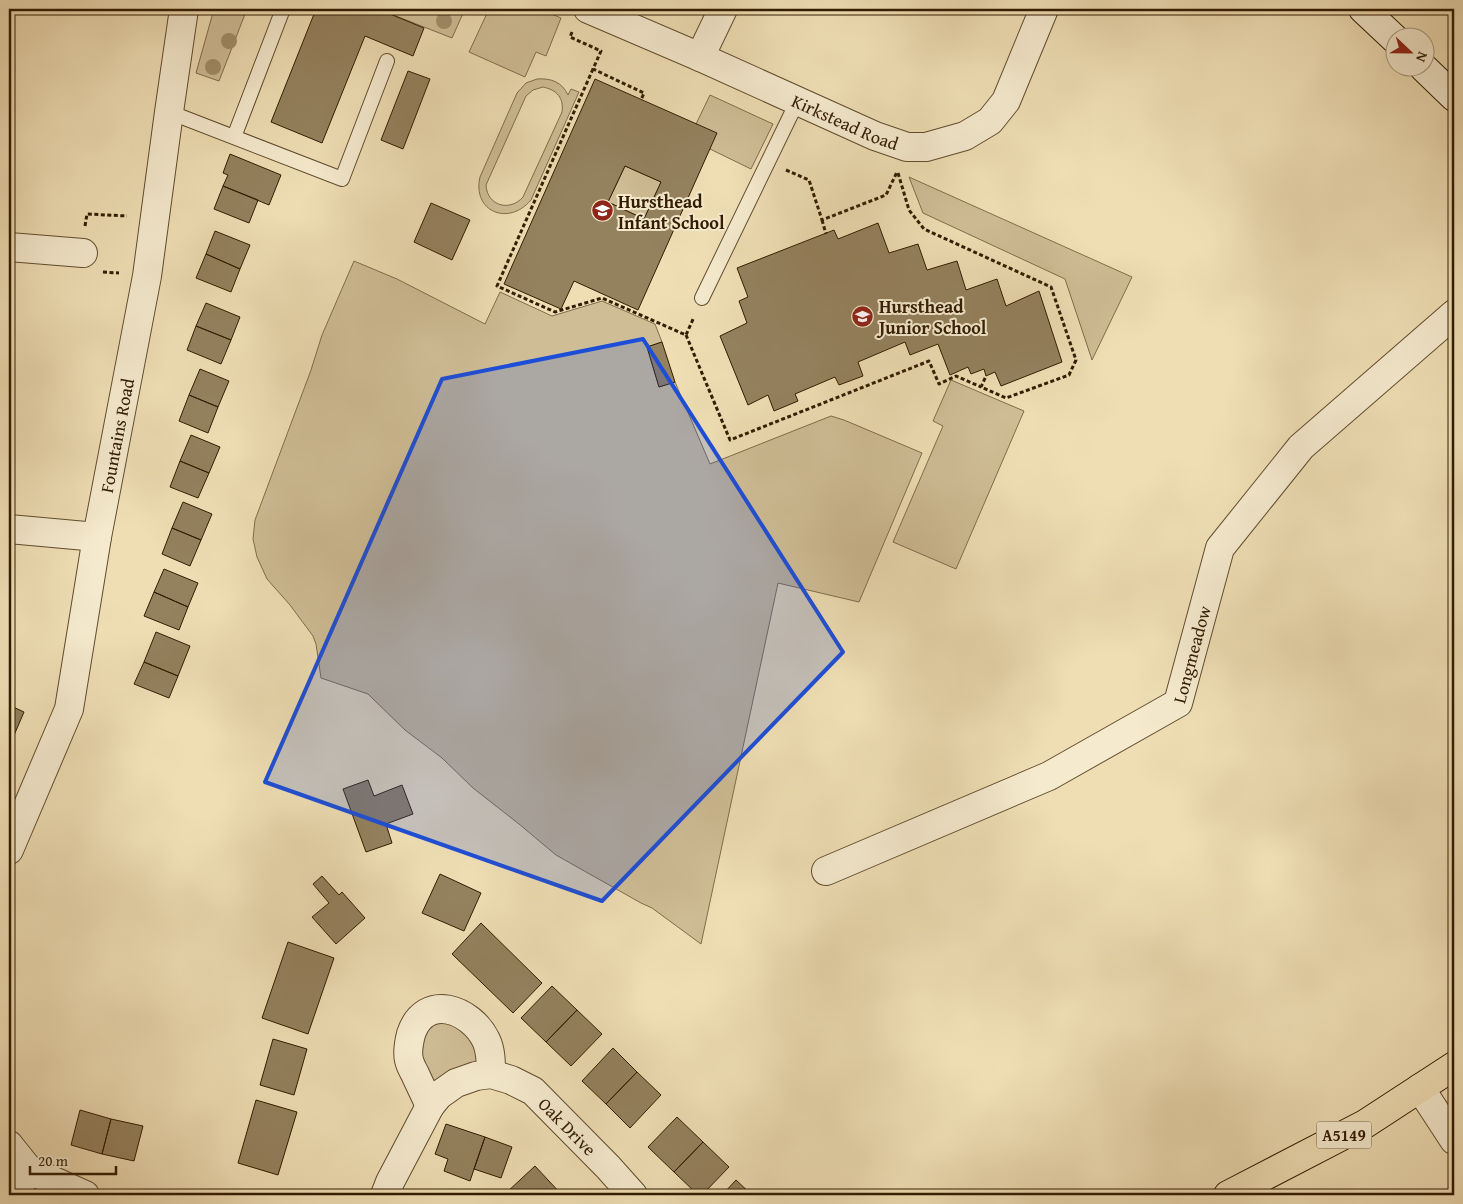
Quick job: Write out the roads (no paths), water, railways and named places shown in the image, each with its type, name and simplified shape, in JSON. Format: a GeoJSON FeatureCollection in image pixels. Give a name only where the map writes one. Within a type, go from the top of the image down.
{"type":"FeatureCollection","features":[{"type":"Feature","properties":{"kind":"main road","name":"A5149"},"geometry":{"type":"LineString","coordinates":[[1228,1195],[1365,1124],[1454,1066]]}},
{"type":"Feature","properties":{"kind":"street","name":"Fountains Road"},"geometry":{"type":"LineString","coordinates":[[9,850],[69,709],[97,537],[147,276],[168,112],[184,9]]}},
{"type":"Feature","properties":{"kind":"street"},"geometry":{"type":"LineString","coordinates":[[700,57],[722,9]]}},
{"type":"Feature","properties":{"kind":"street","name":"Kirkstead Road"},"geometry":{"type":"LineString","coordinates":[[582,17],[700,57],[875,136],[907,147],[926,147],[965,136],[990,121],[1006,100],[1044,9]]}},
{"type":"Feature","properties":{"kind":"street"},"geometry":{"type":"LineString","coordinates":[[1363,9],[1386,31]]}},
{"type":"Feature","properties":{"kind":"street"},"geometry":{"type":"LineString","coordinates":[[1434,78],[1454,97]]}},
{"type":"Feature","properties":{"kind":"street"},"geometry":{"type":"LineString","coordinates":[[9,247],[83,253]]}},
{"type":"Feature","properties":{"kind":"street","name":"Longmeadow"},"geometry":{"type":"LineString","coordinates":[[826,871],[1049,776],[1178,703],[1220,548],[1300,447],[1454,314]]}},
{"type":"Feature","properties":{"kind":"street"},"geometry":{"type":"LineString","coordinates":[[9,529],[97,537]]}},
{"type":"Feature","properties":{"kind":"street"},"geometry":{"type":"LineString","coordinates":[[385,1195],[430,1106],[439,1094],[456,1083],[476,1076],[491,1074],[491,1056],[486,1040],[477,1027],[463,1015],[436,1008],[422,1015],[408,1043],[409,1060],[430,1106]]}},
{"type":"Feature","properties":{"kind":"street","name":"Oak Drive"},"geometry":{"type":"LineString","coordinates":[[491,1074],[511,1080],[533,1091],[633,1195]]}},
{"type":"Feature","properties":{"kind":"street"},"geometry":{"type":"LineString","coordinates":[[1420,1088],[1454,1140]]}},
{"type":"Feature","properties":{"kind":"street"},"geometry":{"type":"LineString","coordinates":[[9,1145],[29,1170],[85,1195]]}},
{"type":"Feature","properties":{"kind":"street"},"geometry":{"type":"LineString","coordinates":[[14,1195],[29,1170]]}},
{"type":"Feature","properties":{"kind":"lane"},"geometry":{"type":"LineString","coordinates":[[234,137],[283,9]]}},
{"type":"Feature","properties":{"kind":"lane"},"geometry":{"type":"LineString","coordinates":[[168,112],[342,179],[388,61]]}},
{"type":"Feature","properties":{"kind":"lane"},"geometry":{"type":"LineString","coordinates":[[702,298],[798,100]]}},
{"type":"Feature","properties":{"kind":"place","name":"Hursthead Infant School"},"geometry":{"type":"Point","coordinates":[602,211]}},
{"type":"Feature","properties":{"kind":"place","name":"Hursthead Junior School"},"geometry":{"type":"Point","coordinates":[863,316]}}]}
